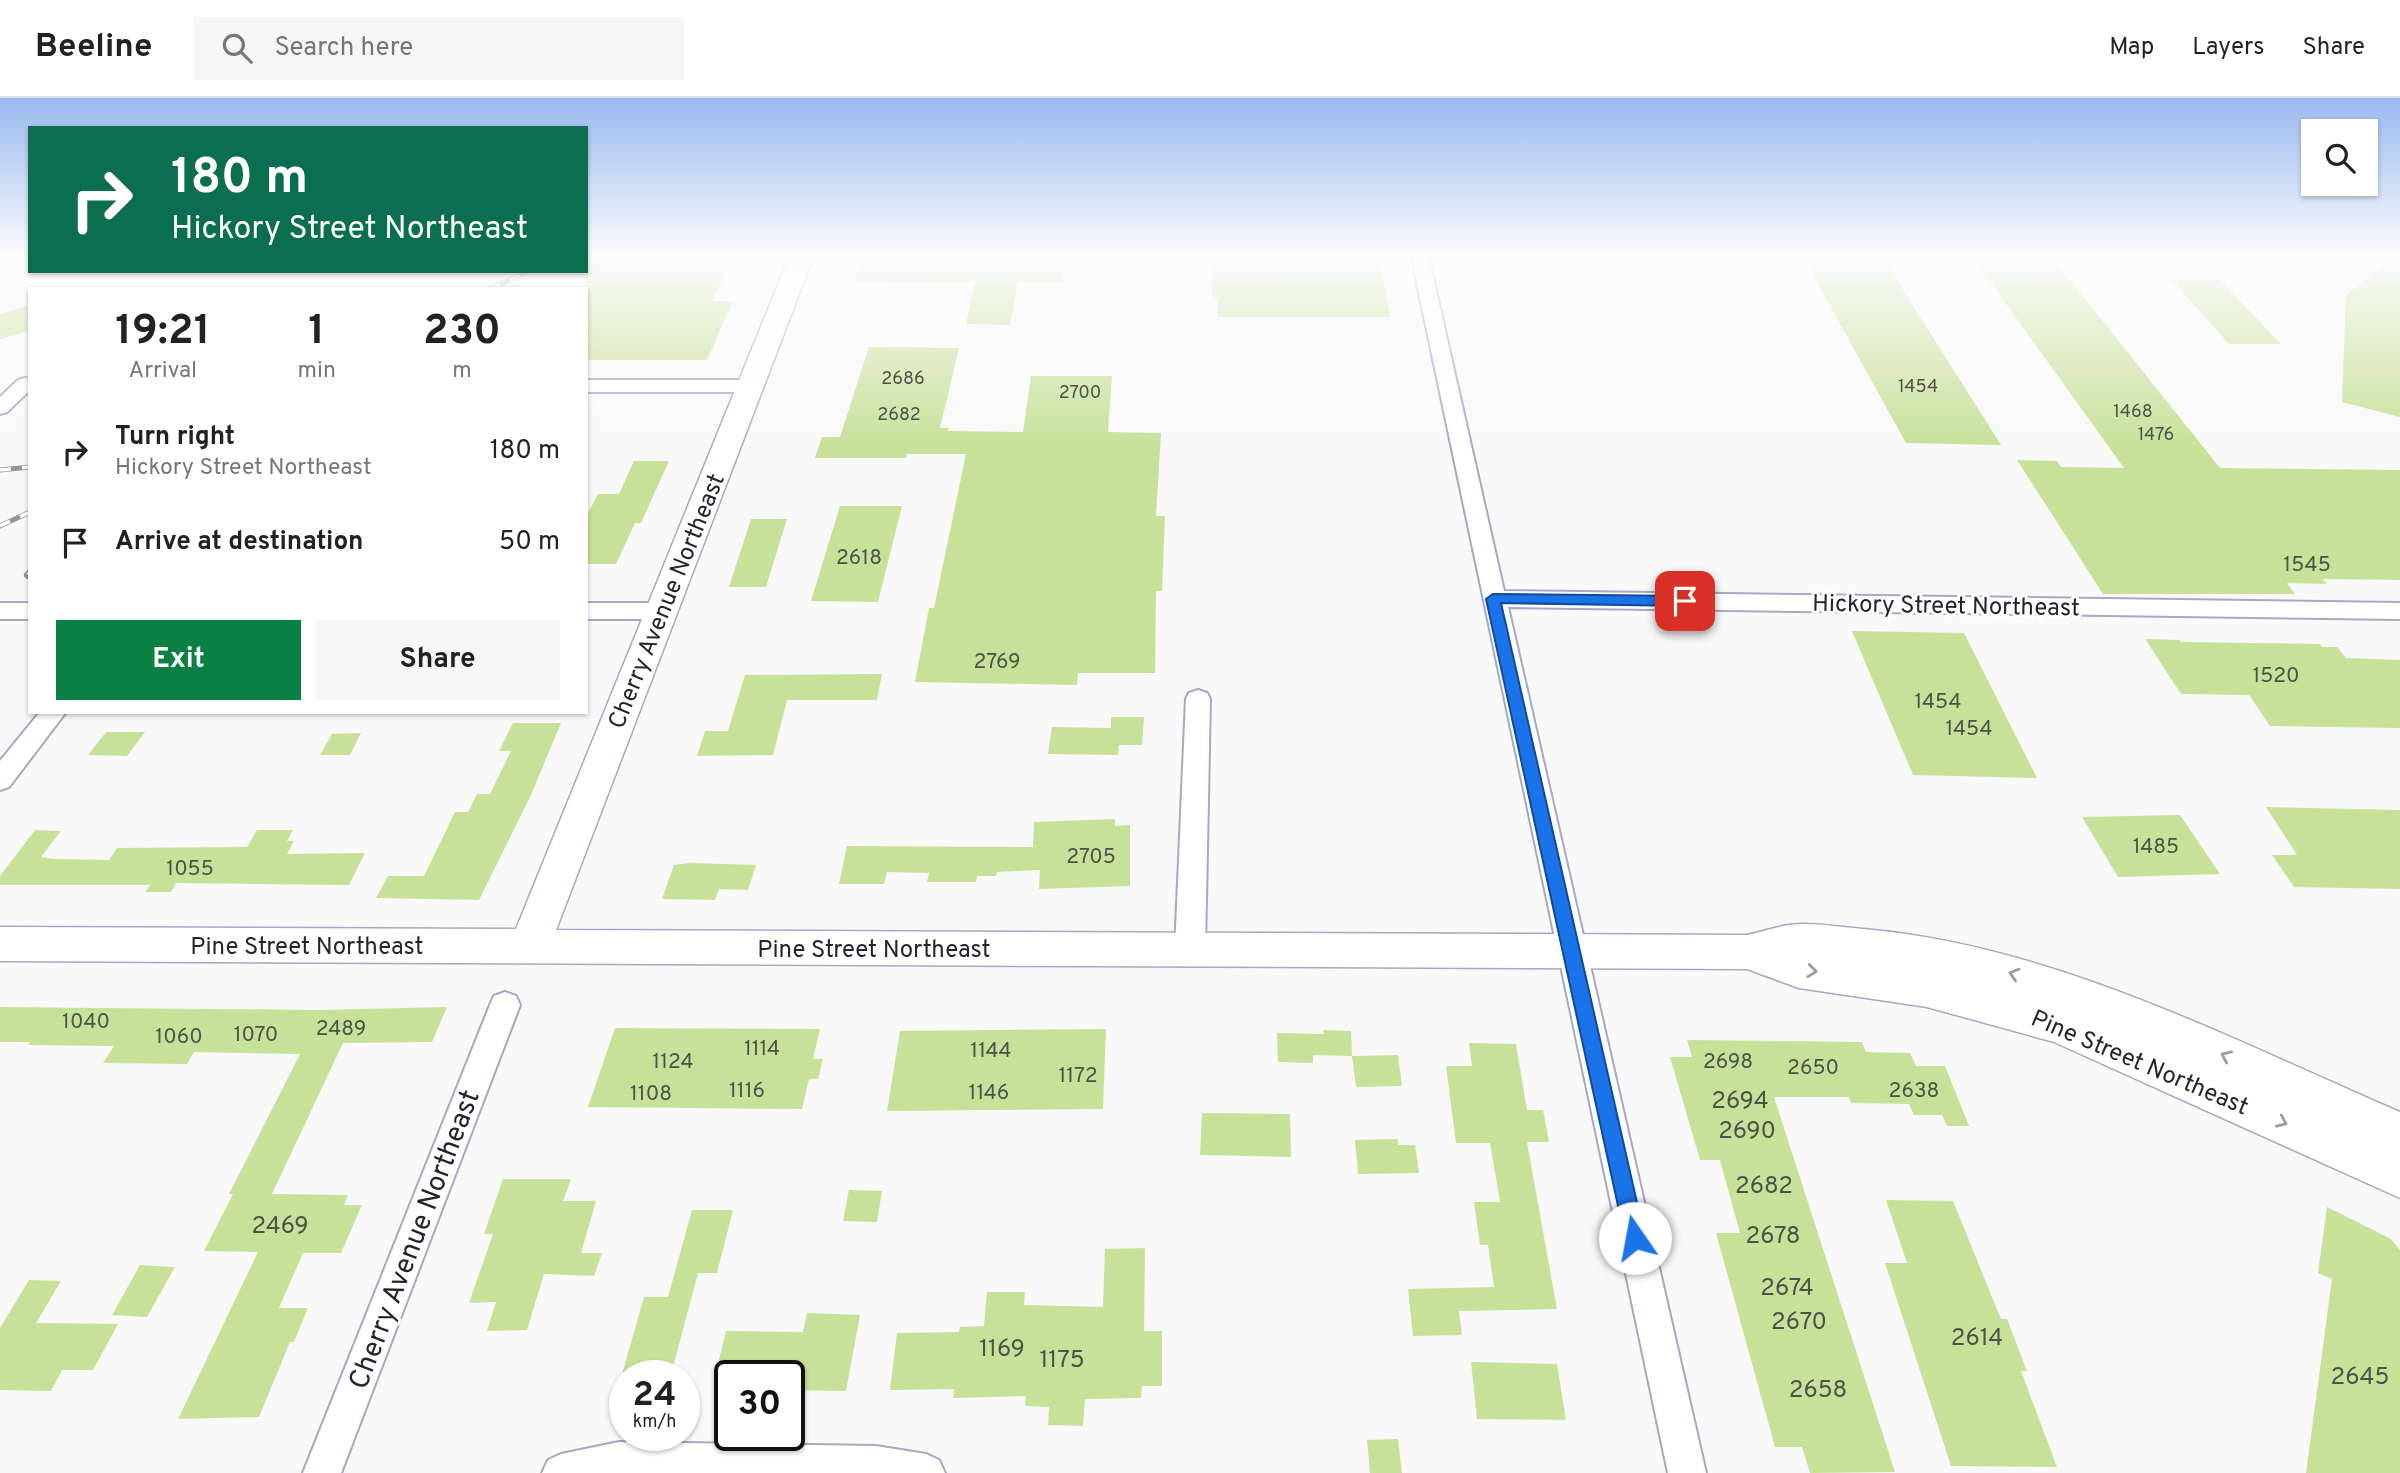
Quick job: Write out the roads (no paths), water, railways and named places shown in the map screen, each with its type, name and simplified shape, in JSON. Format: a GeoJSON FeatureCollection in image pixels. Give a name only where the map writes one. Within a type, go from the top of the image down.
{"type":"FeatureCollection","features":[{"type":"Feature","properties":{"kind":"main road","name":"Cherry Avenue Northeast"},"geometry":{"type":"LineString","coordinates":[[529,947],[777,319]]}},
{"type":"Feature","properties":{"kind":"main road","name":"Pine Street Northeast"},"geometry":{"type":"LineString","coordinates":[[0,944],[1572,951],[1747,951],[1789,942],[1869,945],[1908,950],[2006,972],[2120,1011],[2400,1133]]}},
{"type":"Feature","properties":{"kind":"main road","name":"Pine Street Northeast"},"geometry":{"type":"LineString","coordinates":[[1747,951],[1799,970],[1927,989],[2061,1025],[2400,1176]]}},
{"type":"Feature","properties":{"kind":"street"},"geometry":{"type":"LineString","coordinates":[[1433,319],[1687,1473]]}},
{"type":"Feature","properties":{"kind":"street"},"geometry":{"type":"LineString","coordinates":[[0,384],[27,384]]}},
{"type":"Feature","properties":{"kind":"street"},"geometry":{"type":"LineString","coordinates":[[0,408],[27,384]]}},
{"type":"Feature","properties":{"kind":"street"},"geometry":{"type":"LineString","coordinates":[[588,386],[750,386]]}},
{"type":"Feature","properties":{"kind":"street","name":"Hickory Street Northeast"},"geometry":{"type":"LineString","coordinates":[[1493,599],[2400,611]]}},
{"type":"Feature","properties":{"kind":"street"},"geometry":{"type":"LineString","coordinates":[[0,611],[28,611]]}},
{"type":"Feature","properties":{"kind":"street"},"geometry":{"type":"LineString","coordinates":[[588,611],[662,611]]}},
{"type":"Feature","properties":{"kind":"street"},"geometry":{"type":"LineString","coordinates":[[1190,950],[1198,699]]}},
{"type":"Feature","properties":{"kind":"street"},"geometry":{"type":"LineString","coordinates":[[0,780],[52,714]]}},
{"type":"Feature","properties":{"kind":"street","name":"Cherry Avenue Northeast"},"geometry":{"type":"LineString","coordinates":[[322,1473],[505,1005]]}},
{"type":"Feature","properties":{"kind":"street"},"geometry":{"type":"LineString","coordinates":[[561,1473],[619,1461],[876,1465],[926,1473]]}},
{"type":"Feature","properties":{"kind":"railway"},"geometry":{"type":"LineString","coordinates":[[0,470],[28,467]]}},
{"type":"Feature","properties":{"kind":"railway"},"geometry":{"type":"LineString","coordinates":[[0,526],[28,513]]}}]}
